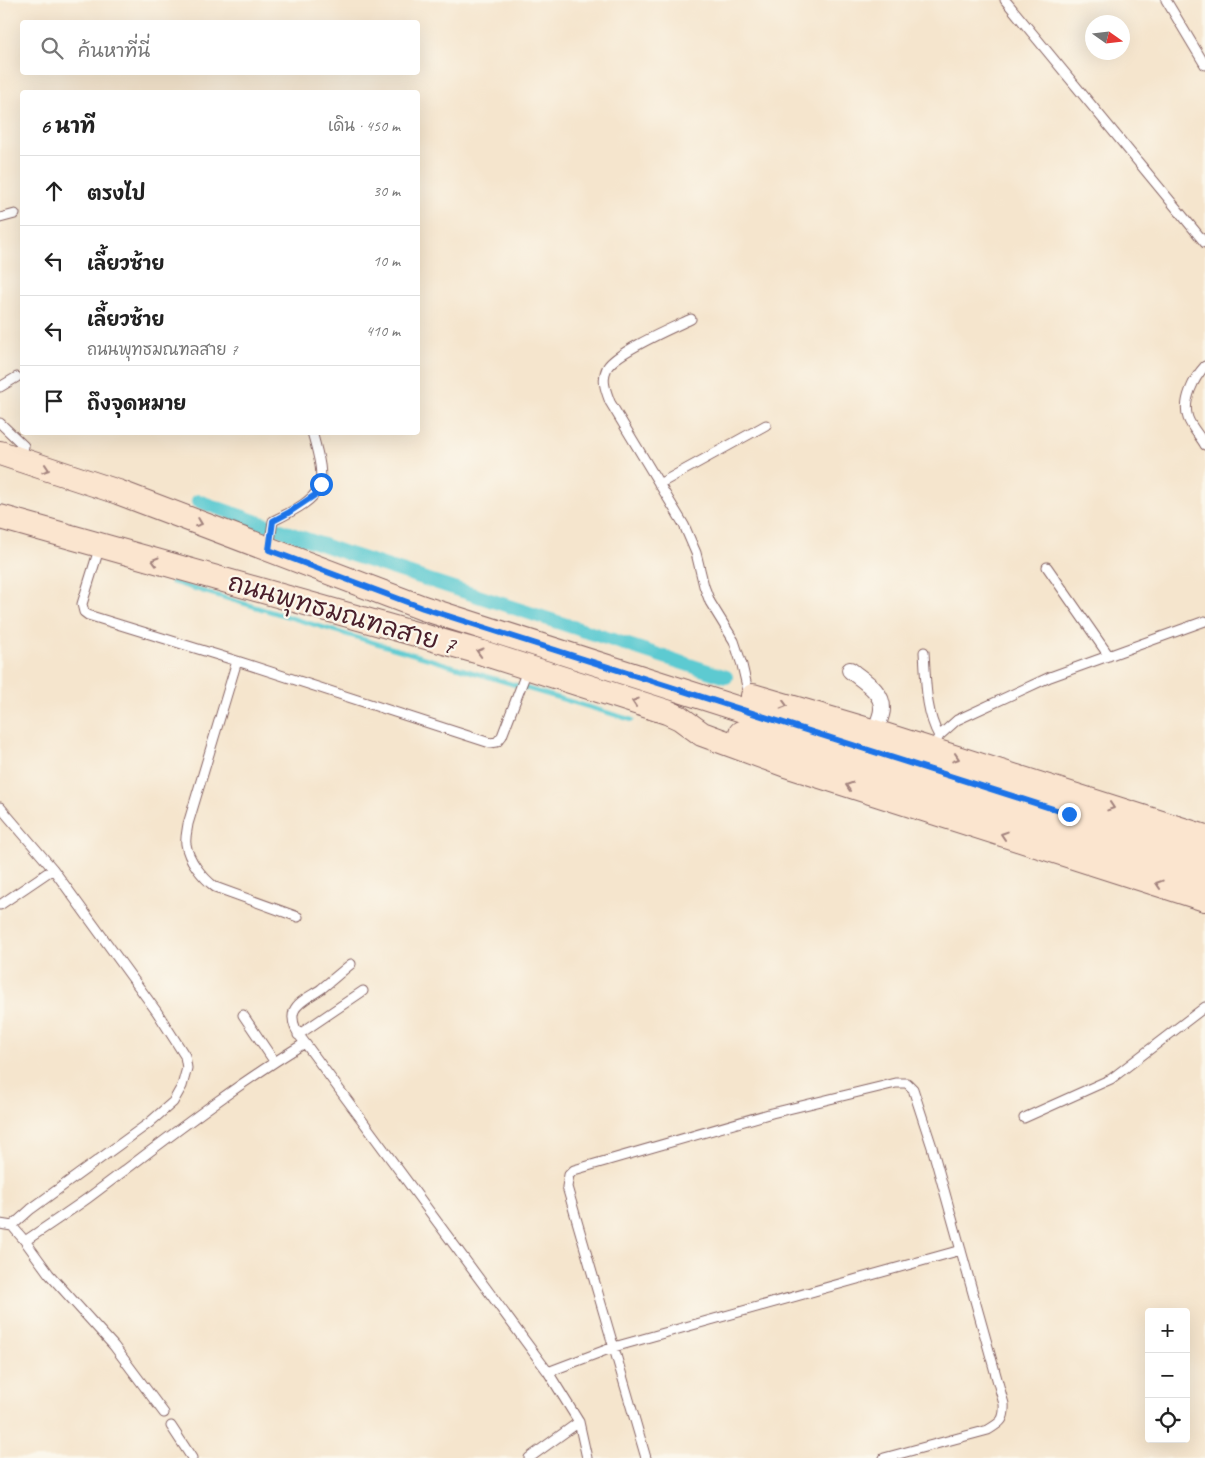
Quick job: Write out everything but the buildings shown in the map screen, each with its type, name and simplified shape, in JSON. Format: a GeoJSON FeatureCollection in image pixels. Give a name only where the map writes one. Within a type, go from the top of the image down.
{"type":"FeatureCollection","features":[{"type":"Feature","properties":{"kind":"main road","name":"ถนนพุทธมณฑลสาย 7"},"geometry":{"type":"LineString","coordinates":[[10,457],[118,492],[423,608],[685,691],[1066,823]]}},
{"type":"Feature","properties":{"kind":"main road","name":"ถนนพุทธมณฑลสาย 7"},"geometry":{"type":"LineString","coordinates":[[0,517],[483,653],[667,712],[680,718]]}},
{"type":"Feature","properties":{"kind":"main road"},"geometry":{"type":"LineString","coordinates":[[685,691],[712,688],[749,695],[875,732],[935,743],[1205,837]]}},
{"type":"Feature","properties":{"kind":"main road"},"geometry":{"type":"LineString","coordinates":[[680,718],[705,721],[1066,823],[1205,858]]}},
{"type":"Feature","properties":{"kind":"main road"},"geometry":{"type":"LineString","coordinates":[[680,718],[702,734],[786,765],[1205,899]]}},
{"type":"Feature","properties":{"kind":"main road"},"geometry":{"type":"LineString","coordinates":[[1066,823],[1205,878]]}},
{"type":"Feature","properties":{"kind":"street"},"geometry":{"type":"LineString","coordinates":[[850,670],[873,688],[878,695],[882,710],[875,732]]}},
{"type":"Feature","properties":{"kind":"lane"},"geometry":{"type":"LineString","coordinates":[[1005,0],[1205,243]]}},
{"type":"Feature","properties":{"kind":"lane"},"geometry":{"type":"LineString","coordinates":[[1166,0],[1205,65]]}},
{"type":"Feature","properties":{"kind":"lane"},"geometry":{"type":"LineString","coordinates":[[0,218],[15,214]]}},
{"type":"Feature","properties":{"kind":"lane"},"geometry":{"type":"LineString","coordinates":[[691,319],[616,358],[604,377],[605,389],[610,402],[684,525],[696,552],[710,602],[734,641],[749,695]]}},
{"type":"Feature","properties":{"kind":"lane"},"geometry":{"type":"LineString","coordinates":[[1205,366],[1189,393],[1187,406],[1188,418],[1205,445]]}},
{"type":"Feature","properties":{"kind":"lane"},"geometry":{"type":"LineString","coordinates":[[0,387],[18,377]]}},
{"type":"Feature","properties":{"kind":"lane"},"geometry":{"type":"LineString","coordinates":[[0,423],[24,446],[10,457]]}},
{"type":"Feature","properties":{"kind":"lane"},"geometry":{"type":"LineString","coordinates":[[660,484],[766,426]]}},
{"type":"Feature","properties":{"kind":"lane"},"geometry":{"type":"LineString","coordinates":[[269,550],[273,521],[315,495],[321,484],[322,473],[313,435]]}},
{"type":"Feature","properties":{"kind":"lane"},"geometry":{"type":"LineString","coordinates":[[100,545],[82,604],[84,612],[88,615],[238,661],[490,743],[498,742],[502,736],[528,668]]}},
{"type":"Feature","properties":{"kind":"lane"},"geometry":{"type":"LineString","coordinates":[[1047,567],[1108,656]]}},
{"type":"Feature","properties":{"kind":"lane"},"geometry":{"type":"LineString","coordinates":[[935,743],[958,720],[1050,677],[1205,621]]}},
{"type":"Feature","properties":{"kind":"lane"},"geometry":{"type":"LineString","coordinates":[[924,652],[935,743]]}},
{"type":"Feature","properties":{"kind":"lane"},"geometry":{"type":"LineString","coordinates":[[238,661],[188,824],[185,842],[187,853],[208,882],[215,887],[298,917]]}},
{"type":"Feature","properties":{"kind":"lane"},"geometry":{"type":"LineString","coordinates":[[0,807],[52,869],[157,1012],[185,1056],[187,1068],[182,1086],[173,1102],[149,1123],[32,1209],[12,1226]]}},
{"type":"Feature","properties":{"kind":"lane"},"geometry":{"type":"LineString","coordinates":[[0,905],[52,869]]}},
{"type":"Feature","properties":{"kind":"lane"},"geometry":{"type":"LineString","coordinates":[[351,964],[321,989],[300,1003],[294,1011],[293,1021],[298,1035],[548,1372],[579,1422],[587,1458]]}},
{"type":"Feature","properties":{"kind":"lane"},"geometry":{"type":"LineString","coordinates":[[298,1035],[363,991]]}},
{"type":"Feature","properties":{"kind":"lane"},"geometry":{"type":"LineString","coordinates":[[1024,1118],[1111,1079],[1205,1007]]}},
{"type":"Feature","properties":{"kind":"lane"},"geometry":{"type":"LineString","coordinates":[[243,1015],[274,1061]]}},
{"type":"Feature","properties":{"kind":"lane"},"geometry":{"type":"LineString","coordinates":[[25,1241],[274,1061],[305,1043]]}},
{"type":"Feature","properties":{"kind":"lane"},"geometry":{"type":"LineString","coordinates":[[646,1458],[567,1187],[568,1175],[574,1170],[762,1116],[896,1083],[907,1083],[913,1089],[932,1147],[1004,1404],[1005,1415],[999,1424],[988,1430],[884,1458]]}},
{"type":"Feature","properties":{"kind":"lane"},"geometry":{"type":"LineString","coordinates":[[0,1224],[12,1226],[49,1274],[114,1346],[164,1413]]}},
{"type":"Feature","properties":{"kind":"lane"},"geometry":{"type":"LineString","coordinates":[[548,1372],[614,1347],[961,1250]]}},
{"type":"Feature","properties":{"kind":"lane"},"geometry":{"type":"LineString","coordinates":[[529,1458],[579,1422]]}},
{"type":"Feature","properties":{"kind":"lane"},"geometry":{"type":"LineString","coordinates":[[171,1426],[192,1458]]}},
{"type":"Feature","properties":{"kind":"waterway"},"geometry":{"type":"LineString","coordinates":[[198,501],[346,553],[726,677]]}},
{"type":"Feature","properties":{"kind":"waterway"},"geometry":{"type":"LineString","coordinates":[[172,582],[632,720]]}},
{"type":"Feature","properties":{"kind":"route"},"geometry":{"type":"LineString","coordinates":[[321,484],[315,495],[273,521],[269,550],[423,608],[1069,814]]}}]}
